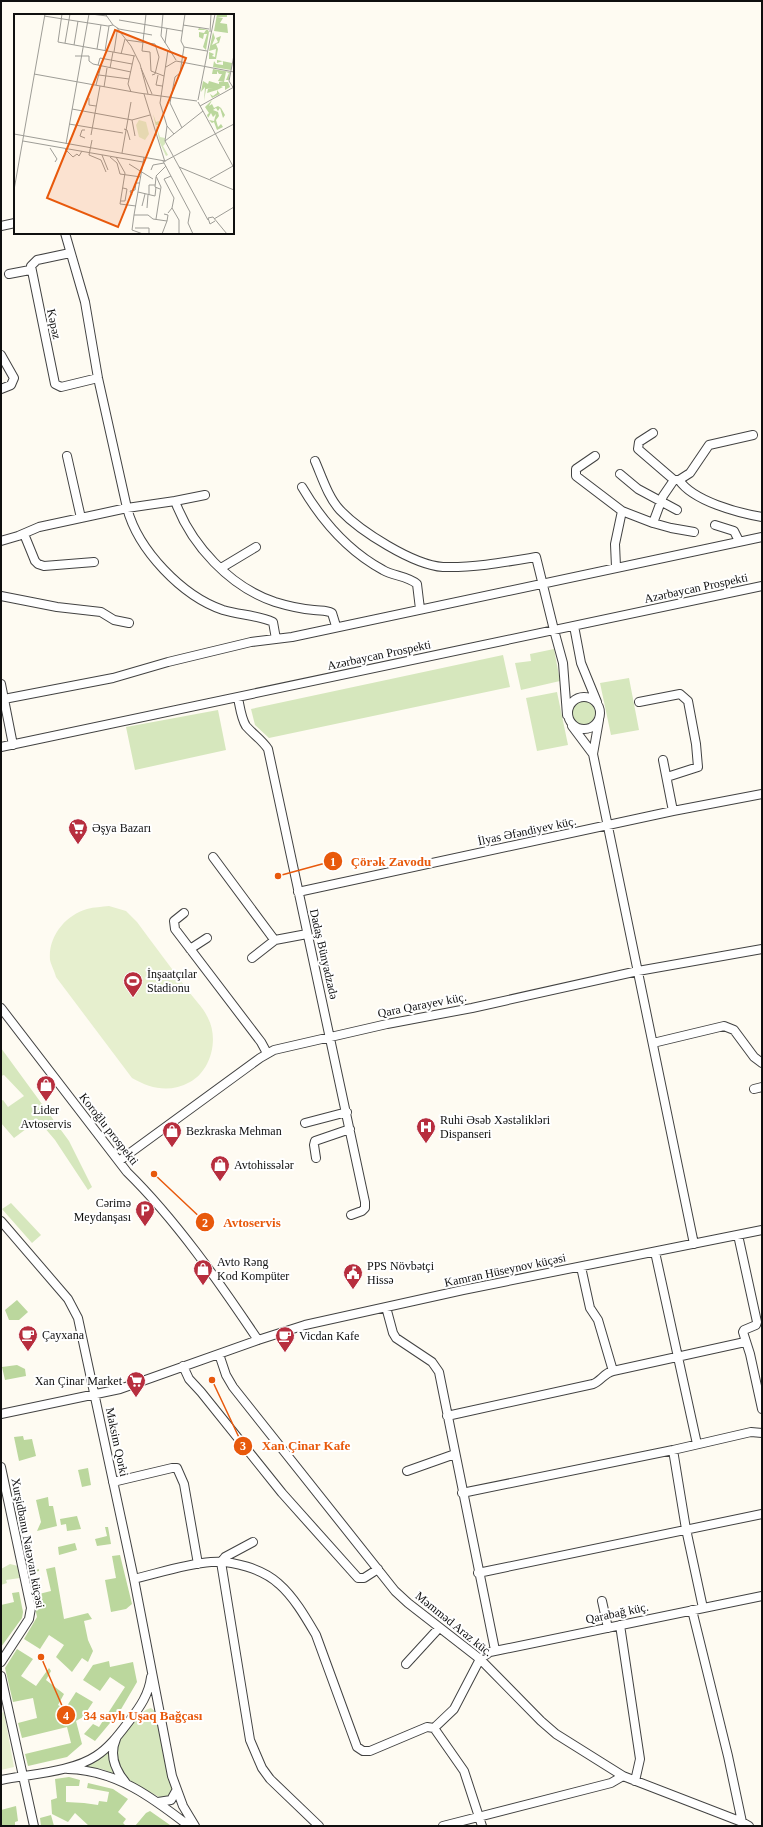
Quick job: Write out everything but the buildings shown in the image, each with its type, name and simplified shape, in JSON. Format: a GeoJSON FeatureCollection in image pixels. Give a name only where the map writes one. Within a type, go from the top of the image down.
{"type":"FeatureCollection","features":[{"type":"Feature","properties":{"kind":"street"},"geometry":{"type":"LineString","coordinates":[[1,226],[14,223]]}},
{"type":"Feature","properties":{"kind":"street"},"geometry":{"type":"LineString","coordinates":[[65,234],[70,253],[75,263],[85,302],[98,378],[127,508],[130,519],[139,537],[160,564],[183,587],[209,604],[222,610],[274,622],[276,639]]}},
{"type":"Feature","properties":{"kind":"street"},"geometry":{"type":"LineString","coordinates":[[10,274],[30,270],[33,263],[37,260],[70,253]]}},
{"type":"Feature","properties":{"kind":"street","name":"Kəpəz"},"geometry":{"type":"LineString","coordinates":[[30,270],[55,384],[61,387],[98,378]]}},
{"type":"Feature","properties":{"kind":"street"},"geometry":{"type":"LineString","coordinates":[[1,355],[14,378],[11,385],[1,389]]}},
{"type":"Feature","properties":{"kind":"street"},"geometry":{"type":"LineString","coordinates":[[653,433],[639,442],[638,449],[688,490],[707,500],[747,514],[762,517]]}},
{"type":"Feature","properties":{"kind":"street"},"geometry":{"type":"LineString","coordinates":[[653,522],[661,502],[677,480],[690,473],[699,462],[705,449],[709,445],[753,435]]}},
{"type":"Feature","properties":{"kind":"street"},"geometry":{"type":"LineString","coordinates":[[67,456],[81,518]]}},
{"type":"Feature","properties":{"kind":"street"},"geometry":{"type":"LineString","coordinates":[[595,456],[576,468],[576,476],[622,511],[671,528],[694,532]]}},
{"type":"Feature","properties":{"kind":"street"},"geometry":{"type":"LineString","coordinates":[[315,461],[333,500],[340,510],[393,549],[429,564],[442,567],[464,566],[536,557],[565,672],[568,718],[593,754],[694,1244]]}},
{"type":"Feature","properties":{"kind":"street"},"geometry":{"type":"LineString","coordinates":[[620,474],[638,489],[677,510]]}},
{"type":"Feature","properties":{"kind":"street"},"geometry":{"type":"LineString","coordinates":[[302,487],[320,514],[347,545],[370,563],[417,584],[420,609]]}},
{"type":"Feature","properties":{"kind":"street"},"geometry":{"type":"LineString","coordinates":[[1,540],[24,534],[39,527],[127,508],[205,495]]}},
{"type":"Feature","properties":{"kind":"street"},"geometry":{"type":"LineString","coordinates":[[175,501],[188,529],[200,546],[221,568],[260,596],[294,607],[332,613],[336,626]]}},
{"type":"Feature","properties":{"kind":"street"},"geometry":{"type":"LineString","coordinates":[[616,567],[615,544],[622,511]]}},
{"type":"Feature","properties":{"kind":"street"},"geometry":{"type":"LineString","coordinates":[[715,525],[734,531],[739,541]]}},
{"type":"Feature","properties":{"kind":"street"},"geometry":{"type":"LineString","coordinates":[[24,534],[35,561],[38,564],[44,566],[94,562]]}},
{"type":"Feature","properties":{"kind":"street"},"geometry":{"type":"LineString","coordinates":[[4,699],[113,678],[228,648],[543,584],[616,567],[762,537]]}},
{"type":"Feature","properties":{"kind":"street"},"geometry":{"type":"LineString","coordinates":[[221,568],[256,548]]}},
{"type":"Feature","properties":{"kind":"street","name":"Azərbaycan Prospekti"},"geometry":{"type":"LineString","coordinates":[[1,747],[762,586]]}},
{"type":"Feature","properties":{"kind":"street"},"geometry":{"type":"LineString","coordinates":[[1,596],[57,607],[101,612],[114,620],[129,623]]}},
{"type":"Feature","properties":{"kind":"street"},"geometry":{"type":"LineString","coordinates":[[574,626],[581,663],[599,707],[600,718],[593,754]]}},
{"type":"Feature","properties":{"kind":"street"},"geometry":{"type":"LineString","coordinates":[[1,684],[13,745]]}},
{"type":"Feature","properties":{"kind":"street"},"geometry":{"type":"LineString","coordinates":[[640,702],[680,694],[688,701],[696,744],[698,768],[666,777]]}},
{"type":"Feature","properties":{"kind":"street"},"geometry":{"type":"LineString","coordinates":[[568,718],[570,704],[580,697],[591,698],[599,707]]}},
{"type":"Feature","properties":{"kind":"street","name":"Dadaş Bünyadzadə"},"geometry":{"type":"LineString","coordinates":[[238,698],[242,718],[246,726],[263,742],[268,750],[347,1112],[365,1202],[365,1208],[351,1216]]}},
{"type":"Feature","properties":{"kind":"street"},"geometry":{"type":"LineString","coordinates":[[568,718],[578,729],[586,730],[593,727],[600,718]]}},
{"type":"Feature","properties":{"kind":"street"},"geometry":{"type":"LineString","coordinates":[[663,760],[673,811]]}},
{"type":"Feature","properties":{"kind":"street","name":"İlyas Əfəndiyev küç."},"geometry":{"type":"LineString","coordinates":[[298,892],[673,811],[762,794]]}},
{"type":"Feature","properties":{"kind":"street"},"geometry":{"type":"LineString","coordinates":[[213,857],[270,936],[276,940]]}},
{"type":"Feature","properties":{"kind":"street"},"geometry":{"type":"LineString","coordinates":[[184,913],[174,921],[174,929],[267,1053]]}},
{"type":"Feature","properties":{"kind":"street"},"geometry":{"type":"LineString","coordinates":[[252,958],[276,940],[307,934]]}},
{"type":"Feature","properties":{"kind":"street"},"geometry":{"type":"LineString","coordinates":[[190,949],[207,938]]}},
{"type":"Feature","properties":{"kind":"street","name":"Qara Qarayev küç."},"geometry":{"type":"LineString","coordinates":[[119,1162],[267,1053],[330,1037],[638,971],[762,949]]}},
{"type":"Feature","properties":{"kind":"street","name":"Koroğlu prospekti"},"geometry":{"type":"LineString","coordinates":[[1,1008],[119,1162],[147,1192],[219,1282],[258,1340]]}},
{"type":"Feature","properties":{"kind":"street"},"geometry":{"type":"LineString","coordinates":[[653,1043],[729,1026],[734,1030],[754,1057],[762,1063]]}},
{"type":"Feature","properties":{"kind":"street"},"geometry":{"type":"LineString","coordinates":[[305,1123],[347,1112]]}},
{"type":"Feature","properties":{"kind":"street"},"geometry":{"type":"LineString","coordinates":[[316,1158],[314,1145],[315,1141],[350,1129]]}},
{"type":"Feature","properties":{"kind":"street","name":"Maksim Qorki"},"geometry":{"type":"LineString","coordinates":[[1,1220],[45,1270],[74,1308],[81,1330],[134,1579],[176,1791],[195,1826]]}},
{"type":"Feature","properties":{"kind":"street","name":"Kamran Hüseynov küçəsi"},"geometry":{"type":"LineString","coordinates":[[1,1414],[94,1396],[120,1389],[305,1325],[762,1230]]}},
{"type":"Feature","properties":{"kind":"street"},"geometry":{"type":"LineString","coordinates":[[738,1235],[757,1322],[756,1325],[743,1332],[750,1354],[762,1409]]}},
{"type":"Feature","properties":{"kind":"street"},"geometry":{"type":"LineString","coordinates":[[655,1252],[697,1444]]}},
{"type":"Feature","properties":{"kind":"street"},"geometry":{"type":"LineString","coordinates":[[581,1267],[590,1308],[598,1320],[613,1371]]}},
{"type":"Feature","properties":{"kind":"street"},"geometry":{"type":"LineString","coordinates":[[386,1307],[393,1333],[396,1338],[436,1366],[439,1372],[478,1573],[495,1650]]}},
{"type":"Feature","properties":{"kind":"street"},"geometry":{"type":"LineString","coordinates":[[447,1416],[593,1384],[604,1374],[613,1371],[745,1342]]}},
{"type":"Feature","properties":{"kind":"street","name":"Məmməd Araz küç."},"geometry":{"type":"LineString","coordinates":[[219,1354],[226,1375],[233,1387],[378,1569],[408,1603],[480,1660],[556,1734],[623,1776],[746,1824]]}},
{"type":"Feature","properties":{"kind":"street"},"geometry":{"type":"LineString","coordinates":[[184,1366],[189,1379],[282,1493],[358,1578],[364,1578],[378,1569]]}},
{"type":"Feature","properties":{"kind":"street"},"geometry":{"type":"LineString","coordinates":[[462,1493],[672,1450],[751,1432],[762,1433]]}},
{"type":"Feature","properties":{"kind":"street"},"geometry":{"type":"LineString","coordinates":[[672,1450],[686,1529],[703,1608]]}},
{"type":"Feature","properties":{"kind":"street"},"geometry":{"type":"LineString","coordinates":[[407,1471],[455,1454]]}},
{"type":"Feature","properties":{"kind":"street","name":"Xurşidbanu Natəvan küçəsi"},"geometry":{"type":"LineString","coordinates":[[1,1467],[31,1608],[29,1619],[1,1662]]}},
{"type":"Feature","properties":{"kind":"street"},"geometry":{"type":"LineString","coordinates":[[113,1482],[177,1468],[184,1484],[198,1564]]}},
{"type":"Feature","properties":{"kind":"street"},"geometry":{"type":"LineString","coordinates":[[478,1573],[762,1514]]}},
{"type":"Feature","properties":{"kind":"street"},"geometry":{"type":"LineString","coordinates":[[253,1542],[225,1557],[221,1562],[250,1740],[255,1755],[270,1779],[319,1826]]}},
{"type":"Feature","properties":{"kind":"street"},"geometry":{"type":"LineString","coordinates":[[134,1579],[198,1564],[230,1562],[249,1568],[278,1582],[303,1614],[316,1635],[357,1747],[364,1751],[370,1751],[427,1727],[434,1728],[464,1771],[482,1826]]}},
{"type":"Feature","properties":{"kind":"street","name":"Qarabağ küç."},"geometry":{"type":"LineString","coordinates":[[480,1660],[495,1650],[762,1596]]}},
{"type":"Feature","properties":{"kind":"street"},"geometry":{"type":"LineString","coordinates":[[602,1601],[608,1628]]}},
{"type":"Feature","properties":{"kind":"street"},"geometry":{"type":"LineString","coordinates":[[692,1610],[746,1824]]}},
{"type":"Feature","properties":{"kind":"street"},"geometry":{"type":"LineString","coordinates":[[620,1625],[640,1759],[635,1780]]}},
{"type":"Feature","properties":{"kind":"street"},"geometry":{"type":"LineString","coordinates":[[406,1664],[439,1628]]}},
{"type":"Feature","properties":{"kind":"street"},"geometry":{"type":"LineString","coordinates":[[434,1728],[457,1704],[480,1660]]}},
{"type":"Feature","properties":{"kind":"street"},"geometry":{"type":"LineString","coordinates":[[138,1710],[147,1694],[152,1670]]}},
{"type":"Feature","properties":{"kind":"street"},"geometry":{"type":"LineString","coordinates":[[1,1676],[34,1826]]}},
{"type":"Feature","properties":{"kind":"street"},"geometry":{"type":"LineString","coordinates":[[1,1780],[60,1769],[88,1760],[97,1755],[122,1730],[145,1703],[152,1702],[157,1707],[161,1715]]}},
{"type":"Feature","properties":{"kind":"street"},"geometry":{"type":"LineString","coordinates":[[122,1730],[113,1749],[116,1768],[126,1783]]}},
{"type":"Feature","properties":{"kind":"street"},"geometry":{"type":"LineString","coordinates":[[60,1769],[96,1773],[126,1783],[158,1802],[189,1826]]}},
{"type":"Feature","properties":{"kind":"street"},"geometry":{"type":"LineString","coordinates":[[443,1826],[611,1783],[623,1776]]}},
{"type":"Feature","properties":{"kind":"street"},"geometry":{"type":"LineString","coordinates":[[158,1802],[171,1800],[176,1791]]}},
{"type":"Feature","properties":{"kind":"green space"},"geometry":{"type":"Polygon","coordinates":[[[554,649],[560,681],[521,690],[515,663],[531,661],[530,654],[554,649]]]}},
{"type":"Feature","properties":{"kind":"green space"},"geometry":{"type":"Polygon","coordinates":[[[503,655],[510,687],[269,738],[255,725],[251,709],[503,655]]]}},
{"type":"Feature","properties":{"kind":"green space"},"geometry":{"type":"Polygon","coordinates":[[[629,678],[639,730],[611,735],[600,683],[629,678]]]}},
{"type":"Feature","properties":{"kind":"green space"},"geometry":{"type":"Polygon","coordinates":[[[557,692],[568,745],[537,751],[526,698],[557,692]]]}},
{"type":"Feature","properties":{"kind":"green space"},"geometry":{"type":"Polygon","coordinates":[[[583,701],[591,705],[595,713],[591,721],[583,725],[575,721],[571,713],[575,705],[583,701]]]}},
{"type":"Feature","properties":{"kind":"green space"},"geometry":{"type":"Polygon","coordinates":[[[218,710],[226,750],[135,770],[126,727],[218,710]]]}},
{"type":"Feature","properties":{"kind":"green space","name":"İnşaatçılar Stadionu"},"geometry":{"type":"Polygon","coordinates":[[[109,906],[126,911],[137,922],[201,1006],[208,1018],[213,1035],[211,1054],[203,1070],[190,1082],[175,1088],[161,1088],[146,1085],[132,1078],[56,977],[50,960],[50,951],[55,935],[60,928],[66,921],[79,912],[90,908],[109,906]]]}},
{"type":"Feature","properties":{"kind":"green space"},"geometry":{"type":"Polygon","coordinates":[[[1,1048],[69,1141],[92,1187],[88,1190],[55,1140],[38,1120],[14,1138],[1,1123],[1,1101],[3,1100],[8,1107],[24,1096],[4,1075],[1,1076],[1,1048]]]}},
{"type":"Feature","properties":{"kind":"green space"},"geometry":{"type":"Polygon","coordinates":[[[11,1203],[41,1235],[32,1243],[2,1209],[11,1203]]]}},
{"type":"Feature","properties":{"kind":"green space"},"geometry":{"type":"Polygon","coordinates":[[[17,1300],[28,1312],[19,1320],[9,1320],[5,1310],[17,1300]]]}},
{"type":"Feature","properties":{"kind":"green space"},"geometry":{"type":"Polygon","coordinates":[[[17,1365],[25,1369],[26,1376],[5,1380],[2,1367],[17,1365]]]}},
{"type":"Feature","properties":{"kind":"green space"},"geometry":{"type":"Polygon","coordinates":[[[23,1436],[24,1440],[32,1439],[36,1456],[19,1461],[14,1437],[23,1436]]]}},
{"type":"Feature","properties":{"kind":"green space"},"geometry":{"type":"Polygon","coordinates":[[[88,1468],[91,1485],[82,1487],[78,1470],[88,1468]]]}},
{"type":"Feature","properties":{"kind":"green space"},"geometry":{"type":"Polygon","coordinates":[[[48,1497],[49,1506],[53,1506],[57,1526],[37,1531],[41,1522],[36,1500],[48,1497]]]}},
{"type":"Feature","properties":{"kind":"green space"},"geometry":{"type":"Polygon","coordinates":[[[77,1516],[81,1529],[67,1531],[66,1524],[61,1525],[60,1519],[77,1516]]]}},
{"type":"Feature","properties":{"kind":"green space"},"geometry":{"type":"Polygon","coordinates":[[[105,1527],[108,1527],[111,1544],[97,1546],[95,1539],[107,1536],[105,1527]]]}},
{"type":"Feature","properties":{"kind":"green space"},"geometry":{"type":"Polygon","coordinates":[[[75,1543],[77,1550],[59,1555],[58,1547],[75,1543]]]}},
{"type":"Feature","properties":{"kind":"green space"},"geometry":{"type":"Polygon","coordinates":[[[120,1555],[132,1604],[126,1609],[111,1612],[105,1580],[116,1578],[112,1556],[120,1555]]]}},
{"type":"Feature","properties":{"kind":"green space"},"geometry":{"type":"Polygon","coordinates":[[[10,1564],[18,1566],[20,1578],[6,1580],[7,1583],[1,1585],[1,1569],[10,1564]]]}},
{"type":"Feature","properties":{"kind":"green space"},"geometry":{"type":"Polygon","coordinates":[[[55,1567],[64,1619],[88,1613],[92,1619],[84,1621],[88,1640],[93,1651],[88,1662],[82,1658],[72,1672],[56,1657],[64,1645],[49,1635],[40,1649],[24,1639],[37,1617],[28,1572],[39,1569],[39,1571],[30,1573],[35,1595],[51,1591],[46,1569],[55,1567]]]}},
{"type":"Feature","properties":{"kind":"green space"},"geometry":{"type":"Polygon","coordinates":[[[19,1592],[23,1612],[22,1618],[1,1647],[1,1605],[14,1602],[12,1593],[19,1592]]]}},
{"type":"Feature","properties":{"kind":"green space"},"geometry":{"type":"Polygon","coordinates":[[[17,1649],[33,1659],[21,1676],[36,1686],[49,1668],[51,1671],[46,1680],[64,1694],[58,1705],[65,1709],[76,1692],[93,1702],[83,1717],[76,1721],[82,1744],[67,1757],[28,1766],[25,1754],[71,1743],[67,1727],[22,1738],[18,1723],[37,1718],[33,1698],[13,1702],[5,1668],[17,1649]]]}},
{"type":"Feature","properties":{"kind":"green space"},"geometry":{"type":"Polygon","coordinates":[[[109,1661],[110,1667],[133,1662],[137,1682],[120,1711],[95,1741],[84,1734],[93,1724],[99,1727],[125,1687],[110,1677],[100,1691],[83,1680],[93,1665],[109,1661]]]}},
{"type":"Feature","properties":{"kind":"green space"},"geometry":{"type":"Polygon","coordinates":[[[151,1708],[157,1713],[173,1794],[164,1800],[123,1776],[120,1770],[115,1747],[136,1719],[146,1710],[151,1708]]]}},
{"type":"Feature","properties":{"kind":"green space"},"geometry":{"type":"Polygon","coordinates":[[[4,1712],[14,1767],[1,1770],[1,1713],[4,1712]]]}},
{"type":"Feature","properties":{"kind":"green space"},"geometry":{"type":"Polygon","coordinates":[[[109,1750],[110,1762],[114,1774],[102,1769],[85,1767],[98,1760],[109,1750]]]}},
{"type":"Feature","properties":{"kind":"green space"},"geometry":{"type":"Polygon","coordinates":[[[69,1777],[80,1780],[79,1786],[66,1786],[66,1802],[98,1805],[99,1801],[107,1802],[109,1792],[87,1788],[88,1783],[113,1789],[128,1799],[118,1812],[126,1819],[123,1823],[126,1826],[89,1826],[75,1813],[68,1822],[52,1814],[51,1800],[57,1798],[55,1779],[69,1777]]]}},
{"type":"Feature","properties":{"kind":"green space"},"geometry":{"type":"Polygon","coordinates":[[[16,1806],[18,1821],[15,1822],[15,1826],[1,1826],[1,1810],[16,1806]]]}},
{"type":"Feature","properties":{"kind":"green space"},"geometry":{"type":"Polygon","coordinates":[[[150,1811],[170,1825],[135,1826],[146,1813],[150,1811]]]}},
{"type":"Feature","properties":{"kind":"green space"},"geometry":{"type":"Polygon","coordinates":[[[51,1815],[54,1826],[41,1826],[40,1818],[51,1815]]]}},
{"type":"Feature","properties":{"kind":"place","name":"Əşya Bazarı"},"geometry":{"type":"Point","coordinates":[78,845]}},
{"type":"Feature","properties":{"kind":"place","name":"Çörək Zavodu"},"geometry":{"type":"Point","coordinates":[278,876]}},
{"type":"Feature","properties":{"kind":"place","name":"İnşaatçılar Stadionu"},"geometry":{"type":"Point","coordinates":[133,998]}},
{"type":"Feature","properties":{"kind":"place","name":"Lider Avtoservis"},"geometry":{"type":"Point","coordinates":[46,1102]}},
{"type":"Feature","properties":{"kind":"place","name":"Ruhi Əsəb Xəstəlikləri Dispanseri"},"geometry":{"type":"Point","coordinates":[426,1144]}},
{"type":"Feature","properties":{"kind":"place","name":"Bezkraska Mehman"},"geometry":{"type":"Point","coordinates":[172,1148]}},
{"type":"Feature","properties":{"kind":"place","name":"Avtoservis"},"geometry":{"type":"Point","coordinates":[154,1174]}},
{"type":"Feature","properties":{"kind":"place","name":"Avtohissələr"},"geometry":{"type":"Point","coordinates":[220,1182]}},
{"type":"Feature","properties":{"kind":"place","name":"Cərimə Meydanşası"},"geometry":{"type":"Point","coordinates":[145,1227]}},
{"type":"Feature","properties":{"kind":"place","name":"Avto Rəng Kod Kompüter"},"geometry":{"type":"Point","coordinates":[203,1286]}},
{"type":"Feature","properties":{"kind":"place","name":"PPS Növbətçi Hissə"},"geometry":{"type":"Point","coordinates":[353,1290]}},
{"type":"Feature","properties":{"kind":"place","name":"Çayxana"},"geometry":{"type":"Point","coordinates":[28,1352]}},
{"type":"Feature","properties":{"kind":"place","name":"Vicdan Kafe"},"geometry":{"type":"Point","coordinates":[285,1353]}},
{"type":"Feature","properties":{"kind":"place","name":"Xan Çinar Kafe"},"geometry":{"type":"Point","coordinates":[212,1380]}},
{"type":"Feature","properties":{"kind":"place","name":"Xan Çinar Market"},"geometry":{"type":"Point","coordinates":[136,1398]}},
{"type":"Feature","properties":{"kind":"place","name":"34 saylı Uşaq Bağçası"},"geometry":{"type":"Point","coordinates":[41,1657]}}]}
